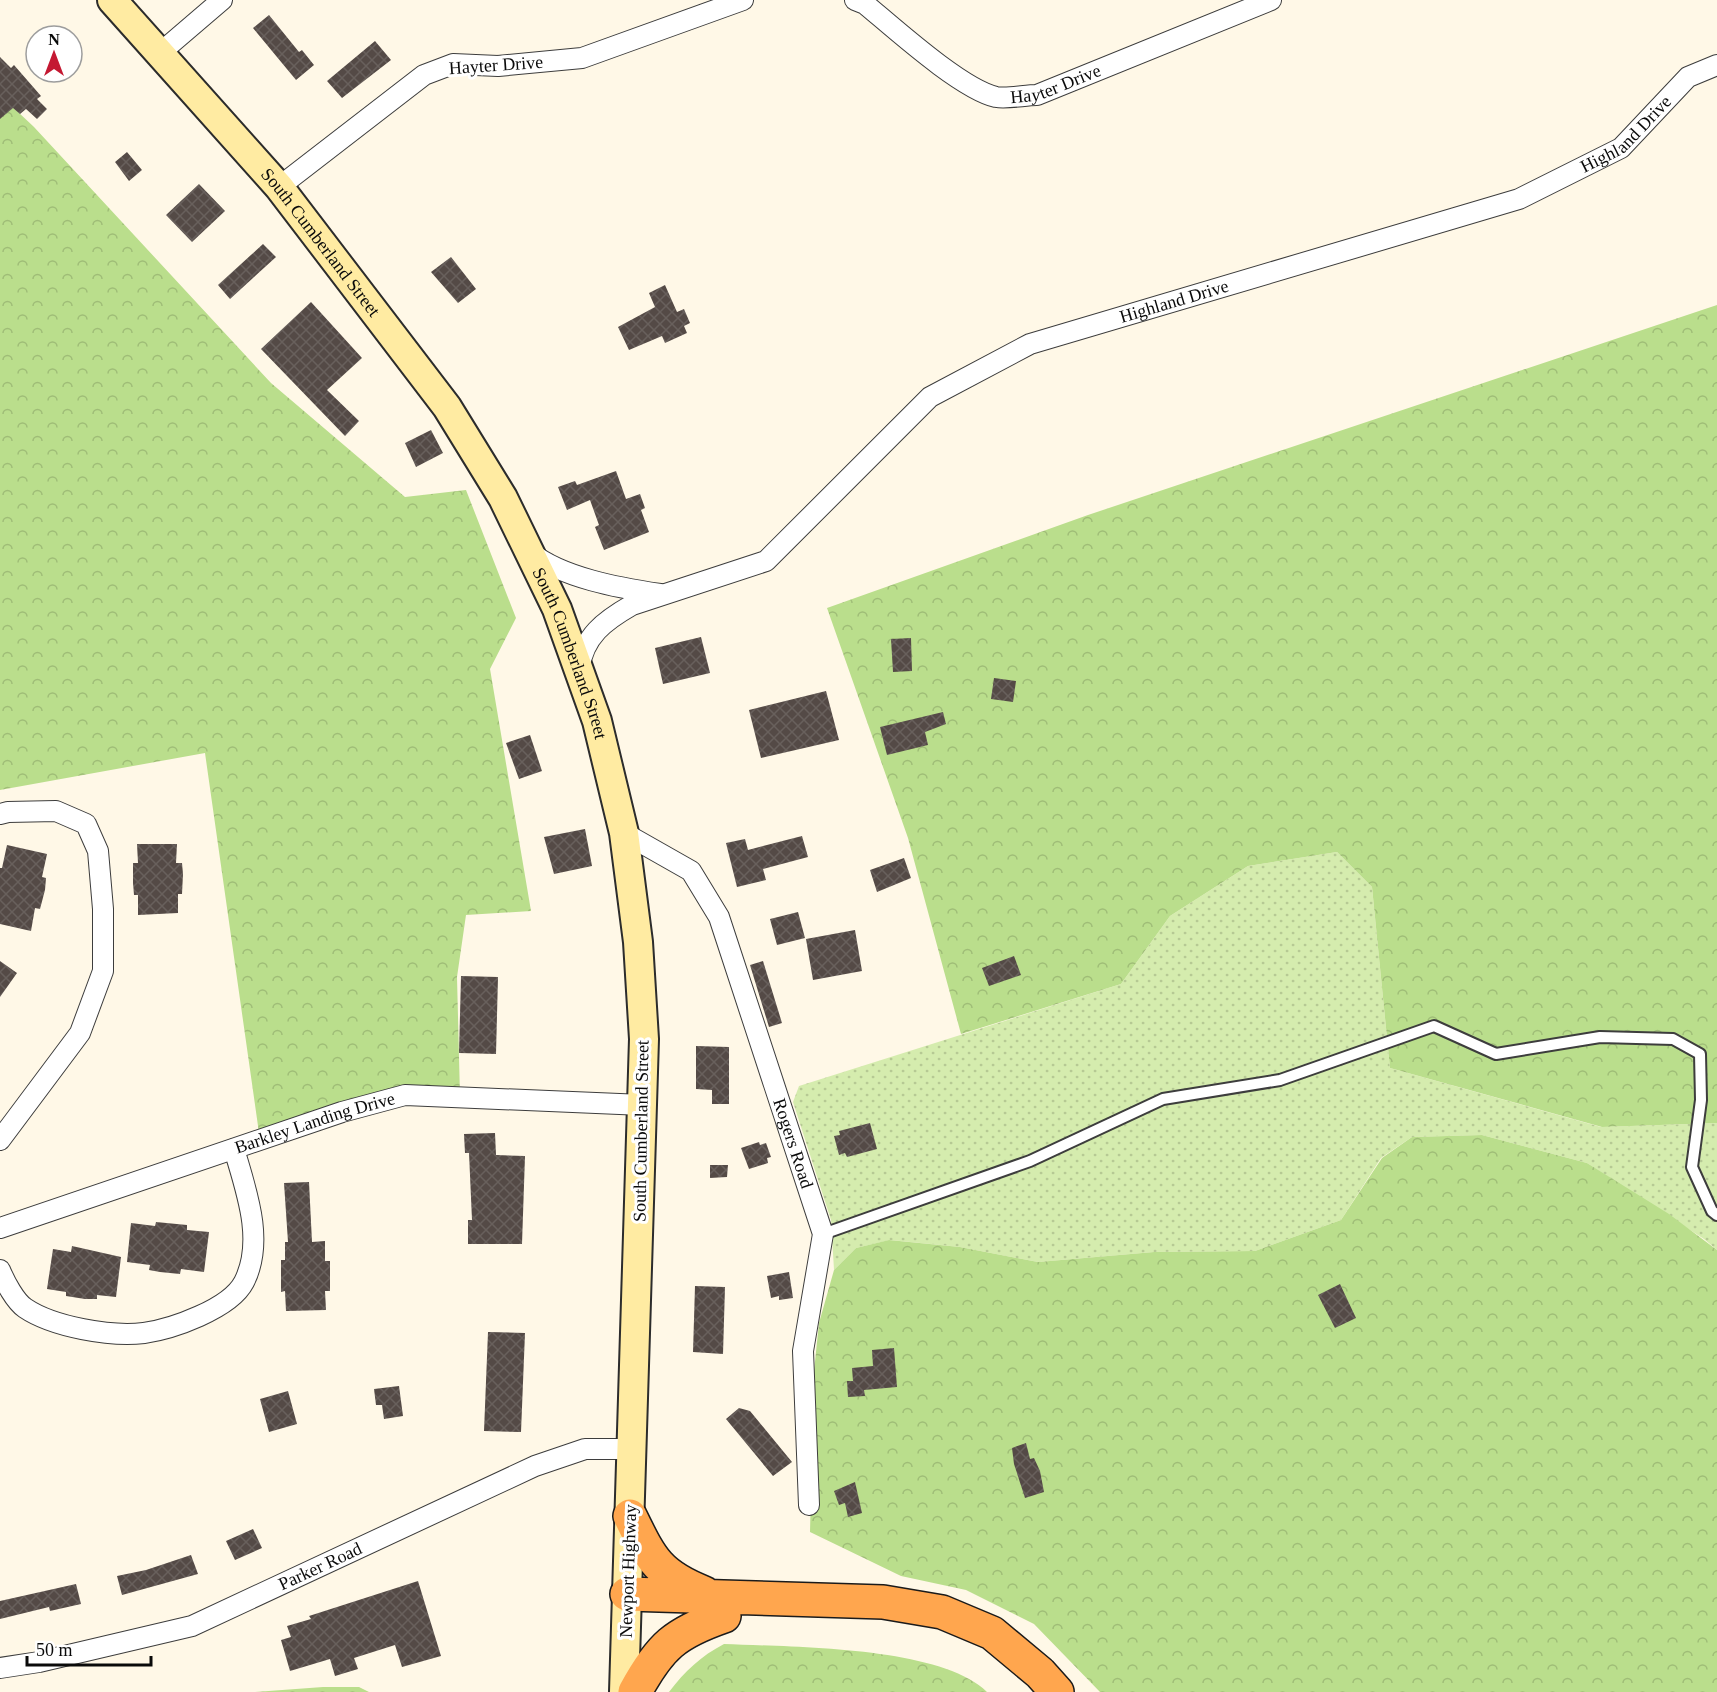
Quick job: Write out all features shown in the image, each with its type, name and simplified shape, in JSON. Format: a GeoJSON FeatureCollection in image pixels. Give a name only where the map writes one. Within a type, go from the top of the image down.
{"type":"FeatureCollection","features":[{"type":"Feature","properties":{"kind":"highway"},"geometry":{"type":"LineString","coordinates":[[630,1516],[647,1551],[660,1569],[719,1606],[891,1622],[939,1630],[984,1651],[1016,1676],[1029,1692]]}},
{"type":"Feature","properties":{"kind":"highway"},"geometry":{"type":"LineString","coordinates":[[627,1603],[719,1606],[883,1602],[942,1612],[992,1634],[1040,1673],[1057,1692]]}},
{"type":"Feature","properties":{"kind":"highway"},"geometry":{"type":"LineString","coordinates":[[635,1692],[652,1661],[673,1640],[719,1606]]}},
{"type":"Feature","properties":{"kind":"main road","name":"South Cumberland Street"},"geometry":{"type":"LineString","coordinates":[[112,0],[279,187],[447,407],[503,498],[557,609],[579,669],[597,721],[624,833],[642,994],[643,1105],[632,1449]]}},
{"type":"Feature","properties":{"kind":"main road","name":"Newport Highway"},"geometry":{"type":"LineString","coordinates":[[624,1692],[632,1449]]}},
{"type":"Feature","properties":{"kind":"street"},"geometry":{"type":"LineString","coordinates":[[160,53],[222,0]]}},
{"type":"Feature","properties":{"kind":"street","name":"Hayter Drive"},"geometry":{"type":"LineString","coordinates":[[279,187],[424,75],[453,64],[498,66],[582,58],[742,0]]}},
{"type":"Feature","properties":{"kind":"street","name":"Hayter Drive"},"geometry":{"type":"LineString","coordinates":[[855,0],[865,4],[942,66],[996,97],[1037,95],[1271,0]]}},
{"type":"Feature","properties":{"kind":"street","name":"Highland Drive"},"geometry":{"type":"LineString","coordinates":[[579,669],[582,651],[592,636],[621,611],[766,561],[930,397],[1030,344],[1519,199],[1621,148],[1688,77],[1717,65]]}},
{"type":"Feature","properties":{"kind":"street"},"geometry":{"type":"LineString","coordinates":[[530,552],[539,560],[572,573],[622,588],[663,595]]}},
{"type":"Feature","properties":{"kind":"street"},"geometry":{"type":"LineString","coordinates":[[0,814],[56,811],[86,824],[98,851],[103,909],[103,970],[80,1032],[0,1140]]}},
{"type":"Feature","properties":{"kind":"street","name":"Rogers Road"},"geometry":{"type":"LineString","coordinates":[[624,833],[691,871],[719,917],[823,1234],[803,1351],[809,1504]]}},
{"type":"Feature","properties":{"kind":"street","name":"Barkley Landing Drive"},"geometry":{"type":"LineString","coordinates":[[0,1228],[342,1112],[405,1095],[643,1105]]}},
{"type":"Feature","properties":{"kind":"street"},"geometry":{"type":"LineString","coordinates":[[0,1270],[23,1307],[49,1321],[95,1331],[144,1333],[183,1322],[219,1307],[243,1283],[252,1250],[252,1216],[234,1149]]}},
{"type":"Feature","properties":{"kind":"street","name":"Parker Road"},"geometry":{"type":"LineString","coordinates":[[0,1668],[39,1662],[192,1626],[535,1466],[585,1449],[632,1449]]}},
{"type":"Feature","properties":{"kind":"lane"},"geometry":{"type":"LineString","coordinates":[[823,1234],[1030,1161],[1163,1099],[1280,1080],[1434,1026],[1496,1054],[1600,1037],[1673,1039],[1700,1054],[1701,1100],[1692,1167],[1712,1211],[1717,1215]]}},
{"type":"Feature","properties":{"kind":"green space"},"geometry":{"type":"Polygon","coordinates":[[[0,95],[34,127],[271,383],[405,497],[466,490],[516,618],[490,669],[531,911],[466,915],[457,977],[460,1096],[405,1095],[260,1140],[205,753],[0,790],[0,95]]]}},
{"type":"Feature","properties":{"kind":"green space"},"geometry":{"type":"Polygon","coordinates":[[[1717,305],[1717,1123],[1602,1127],[1390,1068],[1372,887],[1337,852],[1248,866],[1170,916],[1121,984],[961,1034],[908,838],[827,608],[1088,515],[1717,305]]]}},
{"type":"Feature","properties":{"kind":"green space"},"geometry":{"type":"Polygon","coordinates":[[[1337,852],[1372,887],[1390,1068],[1601,1127],[1717,1123],[1717,1250],[1704,1239],[1587,1163],[1482,1135],[1412,1137],[1381,1158],[1341,1220],[1255,1251],[1154,1252],[1038,1262],[960,1247],[890,1240],[856,1248],[834,1270],[831,1220],[793,1102],[799,1086],[1121,984],[1170,916],[1248,866],[1337,852]]]}},
{"type":"Feature","properties":{"kind":"green space"},"geometry":{"type":"Polygon","coordinates":[[[1482,1135],[1587,1163],[1669,1214],[1717,1250],[1717,1692],[1100,1692],[1034,1624],[966,1590],[901,1576],[810,1532],[814,1371],[819,1323],[834,1270],[856,1248],[889,1240],[960,1247],[1038,1262],[1154,1252],[1255,1251],[1341,1220],[1382,1158],[1412,1137],[1482,1135]]]}},
{"type":"Feature","properties":{"kind":"green space"},"geometry":{"type":"Polygon","coordinates":[[[724,1644],[824,1648],[901,1657],[936,1666],[965,1677],[987,1692],[669,1692],[694,1665],[724,1644]]]}},
{"type":"Feature","properties":{"kind":"green space"},"geometry":{"type":"Polygon","coordinates":[[[359,1687],[369,1692],[255,1692],[359,1687]]]}},
{"type":"Feature","properties":{"kind":"building"},"geometry":{"type":"Polygon","coordinates":[[[269,15],[299,52],[302,50],[314,65],[296,80],[253,28],[269,15]]]}},
{"type":"Feature","properties":{"kind":"building"},"geometry":{"type":"Polygon","coordinates":[[[375,41],[391,60],[342,98],[327,81],[375,41]]]}},
{"type":"Feature","properties":{"kind":"building"},"geometry":{"type":"Polygon","coordinates":[[[0,57],[11,68],[14,65],[24,76],[24,84],[31,84],[41,96],[37,99],[47,109],[37,119],[26,109],[20,114],[13,108],[0,119],[0,57]]]}},
{"type":"Feature","properties":{"kind":"building"},"geometry":{"type":"Polygon","coordinates":[[[127,152],[142,170],[129,181],[115,162],[127,152]]]}},
{"type":"Feature","properties":{"kind":"building"},"geometry":{"type":"Polygon","coordinates":[[[199,184],[225,211],[192,242],[166,215],[199,184]]]}},
{"type":"Feature","properties":{"kind":"building"},"geometry":{"type":"Polygon","coordinates":[[[263,244],[276,257],[230,299],[218,285],[263,244]]]}},
{"type":"Feature","properties":{"kind":"building"},"geometry":{"type":"Polygon","coordinates":[[[451,257],[476,289],[458,303],[431,272],[451,257]]]}},
{"type":"Feature","properties":{"kind":"building"},"geometry":{"type":"Polygon","coordinates":[[[665,285],[677,312],[684,309],[690,323],[684,326],[687,333],[665,343],[662,336],[629,350],[618,327],[655,307],[649,293],[665,285]]]}},
{"type":"Feature","properties":{"kind":"building"},"geometry":{"type":"Polygon","coordinates":[[[311,302],[362,358],[327,390],[359,421],[345,436],[261,349],[311,302]]]}},
{"type":"Feature","properties":{"kind":"building"},"geometry":{"type":"Polygon","coordinates":[[[431,430],[443,453],[416,467],[405,443],[431,430]]]}},
{"type":"Feature","properties":{"kind":"building"},"geometry":{"type":"Polygon","coordinates":[[[616,471],[626,499],[640,494],[645,508],[641,510],[649,532],[604,550],[595,527],[599,525],[590,500],[567,510],[558,487],[575,481],[577,485],[616,471]]]}},
{"type":"Feature","properties":{"kind":"building"},"geometry":{"type":"Polygon","coordinates":[[[701,637],[710,673],[663,684],[655,648],[701,637]]]}},
{"type":"Feature","properties":{"kind":"building"},"geometry":{"type":"Polygon","coordinates":[[[911,638],[912,671],[893,672],[891,639],[911,638]]]}},
{"type":"Feature","properties":{"kind":"building"},"geometry":{"type":"Polygon","coordinates":[[[994,678],[1016,681],[1013,702],[991,699],[994,678]]]}},
{"type":"Feature","properties":{"kind":"building"},"geometry":{"type":"Polygon","coordinates":[[[826,691],[839,740],[761,758],[749,710],[826,691]]]}},
{"type":"Feature","properties":{"kind":"building"},"geometry":{"type":"Polygon","coordinates":[[[943,712],[946,724],[925,732],[928,745],[887,755],[880,727],[943,712]]]}},
{"type":"Feature","properties":{"kind":"building"},"geometry":{"type":"Polygon","coordinates":[[[530,735],[542,771],[519,779],[506,743],[530,735]]]}},
{"type":"Feature","properties":{"kind":"building"},"geometry":{"type":"Polygon","coordinates":[[[585,829],[592,866],[554,874],[544,837],[585,829]]]}},
{"type":"Feature","properties":{"kind":"building"},"geometry":{"type":"Polygon","coordinates":[[[802,836],[808,857],[763,869],[766,880],[737,887],[726,843],[745,839],[748,850],[802,836]]]}},
{"type":"Feature","properties":{"kind":"building"},"geometry":{"type":"Polygon","coordinates":[[[137,844],[177,844],[176,863],[182,863],[183,874],[182,894],[178,894],[178,913],[138,915],[138,895],[134,895],[133,883],[133,863],[138,863],[137,844]]]}},
{"type":"Feature","properties":{"kind":"building"},"geometry":{"type":"Polygon","coordinates":[[[7,845],[47,854],[42,877],[46,878],[45,890],[40,909],[35,908],[31,931],[0,924],[0,868],[2,868],[7,845]]]}},
{"type":"Feature","properties":{"kind":"building"},"geometry":{"type":"Polygon","coordinates":[[[904,858],[911,878],[877,892],[870,870],[904,858]]]}},
{"type":"Feature","properties":{"kind":"building"},"geometry":{"type":"Polygon","coordinates":[[[798,912],[805,938],[777,945],[770,919],[798,912]]]}},
{"type":"Feature","properties":{"kind":"building"},"geometry":{"type":"Polygon","coordinates":[[[855,930],[862,971],[813,980],[806,939],[855,930]]]}},
{"type":"Feature","properties":{"kind":"building"},"geometry":{"type":"Polygon","coordinates":[[[1014,956],[1021,975],[989,986],[982,968],[1014,956]]]}},
{"type":"Feature","properties":{"kind":"building"},"geometry":{"type":"Polygon","coordinates":[[[0,961],[17,973],[0,997],[0,961]]]}},
{"type":"Feature","properties":{"kind":"building"},"geometry":{"type":"Polygon","coordinates":[[[763,961],[782,1023],[769,1027],[750,965],[763,961]]]}},
{"type":"Feature","properties":{"kind":"building"},"geometry":{"type":"Polygon","coordinates":[[[461,976],[498,977],[496,1054],[459,1053],[461,976]]]}},
{"type":"Feature","properties":{"kind":"building"},"geometry":{"type":"Polygon","coordinates":[[[696,1046],[729,1047],[729,1104],[712,1104],[712,1090],[696,1089],[696,1046]]]}},
{"type":"Feature","properties":{"kind":"building"},"geometry":{"type":"Polygon","coordinates":[[[870,1123],[877,1149],[847,1157],[845,1153],[839,1155],[834,1136],[840,1135],[839,1131],[870,1123]]]}},
{"type":"Feature","properties":{"kind":"building"},"geometry":{"type":"Polygon","coordinates":[[[495,1133],[496,1155],[525,1156],[522,1244],[468,1244],[468,1220],[472,1220],[469,1153],[465,1153],[464,1134],[495,1133]]]}},
{"type":"Feature","properties":{"kind":"building"},"geometry":{"type":"Polygon","coordinates":[[[759,1142],[760,1145],[766,1143],[771,1157],[767,1158],[768,1163],[749,1169],[741,1148],[759,1142]]]}},
{"type":"Feature","properties":{"kind":"building"},"geometry":{"type":"Polygon","coordinates":[[[710,1165],[728,1165],[727,1177],[710,1178],[710,1165]]]}},
{"type":"Feature","properties":{"kind":"building"},"geometry":{"type":"Polygon","coordinates":[[[309,1182],[312,1242],[325,1241],[325,1261],[330,1261],[330,1291],[325,1291],[326,1310],[286,1311],[285,1291],[281,1292],[281,1260],[285,1260],[285,1242],[288,1242],[284,1183],[309,1182]]]}},
{"type":"Feature","properties":{"kind":"building"},"geometry":{"type":"Polygon","coordinates":[[[156,1222],[187,1225],[187,1230],[209,1232],[204,1272],[181,1269],[180,1274],[160,1272],[149,1270],[150,1265],[127,1262],[131,1223],[155,1226],[156,1222]]]}},
{"type":"Feature","properties":{"kind":"building"},"geometry":{"type":"Polygon","coordinates":[[[72,1246],[121,1257],[116,1297],[97,1295],[97,1299],[85,1299],[66,1296],[66,1292],[47,1289],[53,1249],[71,1252],[72,1246]]]}},
{"type":"Feature","properties":{"kind":"building"},"geometry":{"type":"Polygon","coordinates":[[[789,1272],[793,1298],[779,1300],[779,1296],[771,1298],[767,1276],[789,1272]]]}},
{"type":"Feature","properties":{"kind":"building"},"geometry":{"type":"Polygon","coordinates":[[[1340,1284],[1356,1318],[1335,1328],[1318,1295],[1340,1284]]]}},
{"type":"Feature","properties":{"kind":"building"},"geometry":{"type":"Polygon","coordinates":[[[695,1286],[725,1287],[723,1354],[693,1352],[695,1286]]]}},
{"type":"Feature","properties":{"kind":"building"},"geometry":{"type":"Polygon","coordinates":[[[488,1332],[525,1333],[521,1432],[484,1431],[488,1332]]]}},
{"type":"Feature","properties":{"kind":"building"},"geometry":{"type":"Polygon","coordinates":[[[894,1348],[897,1387],[864,1390],[865,1396],[848,1397],[847,1381],[853,1381],[852,1368],[873,1366],[872,1350],[894,1348]]]}},
{"type":"Feature","properties":{"kind":"building"},"geometry":{"type":"Polygon","coordinates":[[[399,1386],[403,1416],[384,1419],[382,1405],[376,1405],[374,1389],[399,1386]]]}},
{"type":"Feature","properties":{"kind":"building"},"geometry":{"type":"Polygon","coordinates":[[[288,1391],[297,1424],[269,1432],[260,1399],[288,1391]]]}},
{"type":"Feature","properties":{"kind":"building"},"geometry":{"type":"Polygon","coordinates":[[[739,1408],[750,1411],[792,1462],[773,1476],[726,1419],[739,1408]]]}},
{"type":"Feature","properties":{"kind":"building"},"geometry":{"type":"Polygon","coordinates":[[[1026,1443],[1030,1459],[1034,1458],[1040,1471],[1044,1492],[1025,1498],[1014,1464],[1012,1448],[1026,1443]]]}},
{"type":"Feature","properties":{"kind":"building"},"geometry":{"type":"Polygon","coordinates":[[[855,1482],[862,1513],[848,1517],[845,1503],[839,1505],[834,1491],[855,1482]]]}},
{"type":"Feature","properties":{"kind":"building"},"geometry":{"type":"Polygon","coordinates":[[[253,1529],[262,1548],[235,1560],[226,1541],[253,1529]]]}},
{"type":"Feature","properties":{"kind":"building"},"geometry":{"type":"Polygon","coordinates":[[[191,1555],[198,1574],[122,1595],[117,1576],[146,1570],[191,1555]]]}},
{"type":"Feature","properties":{"kind":"building"},"geometry":{"type":"Polygon","coordinates":[[[418,1581],[441,1656],[402,1667],[395,1645],[354,1658],[358,1669],[335,1676],[330,1659],[290,1671],[281,1640],[291,1637],[287,1626],[311,1619],[309,1616],[418,1581]]]}},
{"type":"Feature","properties":{"kind":"building"},"geometry":{"type":"Polygon","coordinates":[[[76,1584],[81,1604],[50,1611],[49,1607],[0,1619],[0,1601],[76,1584]]]}}]}
